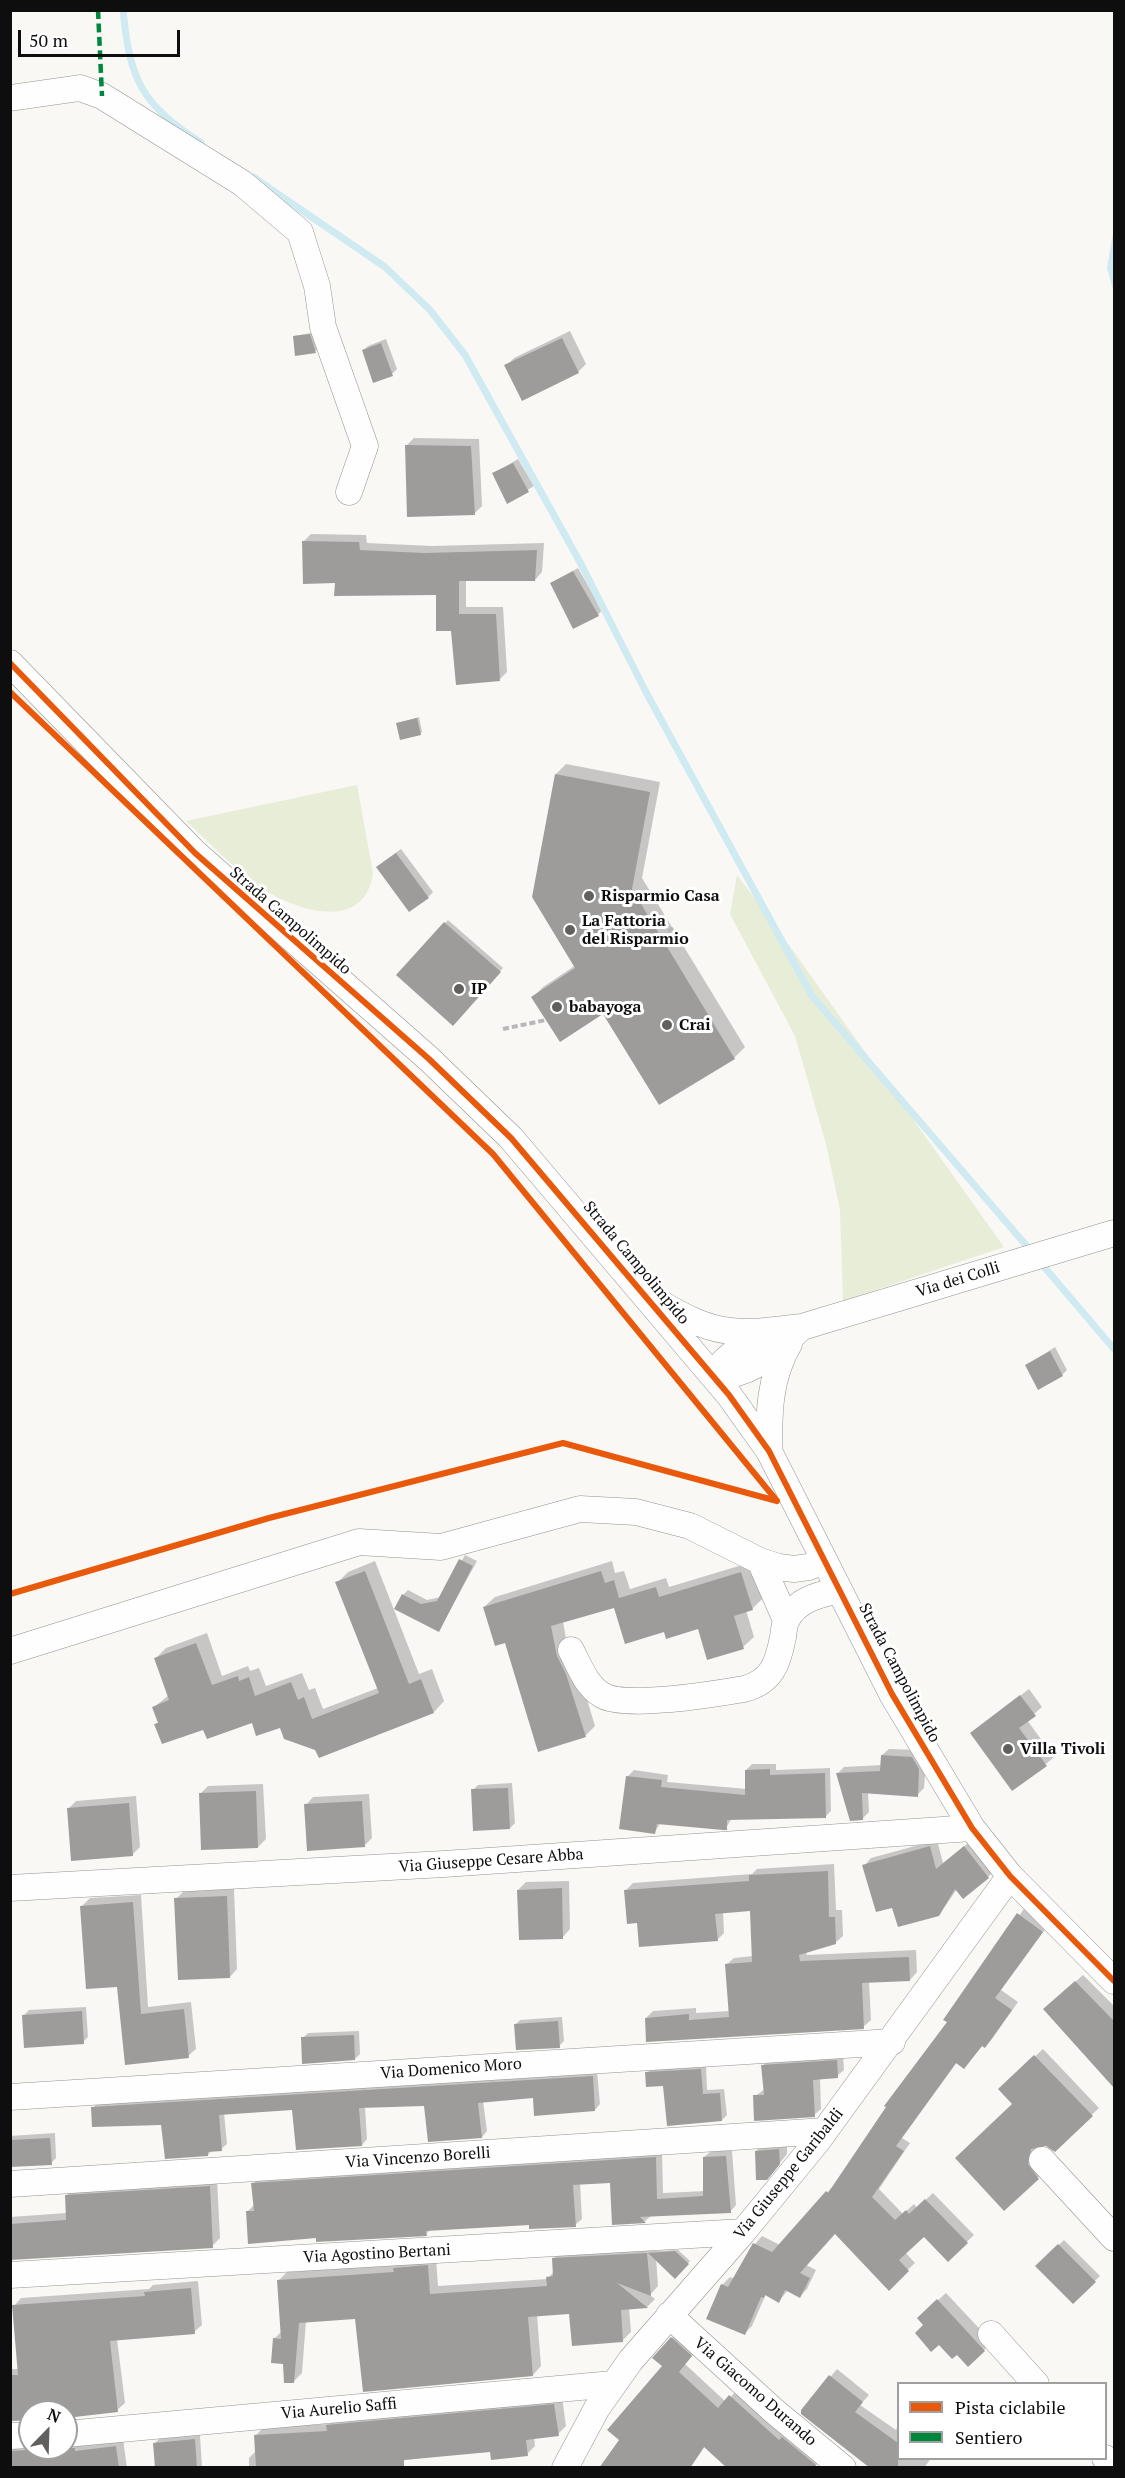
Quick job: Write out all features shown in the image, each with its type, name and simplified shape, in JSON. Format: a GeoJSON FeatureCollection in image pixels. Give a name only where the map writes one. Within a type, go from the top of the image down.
{"type":"FeatureCollection","features":[{"type":"Feature","properties":{"kind":"street"},"geometry":{"type":"LineString","coordinates":[[10,98],[80,88],[102,96],[242,183],[300,232],[317,286],[323,327],[365,446],[349,492]]}},
{"type":"Feature","properties":{"kind":"street","name":"Strada Campolimpido"},"geometry":{"type":"LineString","coordinates":[[10,663],[195,853],[496,1122],[644,1293],[744,1414],[769,1451],[892,1694],[972,1828],[1010,1876],[1114,1981]]}},
{"type":"Feature","properties":{"kind":"street","name":"Via dei Colli"},"geometry":{"type":"LineString","coordinates":[[644,1293],[696,1323],[725,1332],[754,1333],[802,1327],[1114,1233]]}},
{"type":"Feature","properties":{"kind":"street"},"geometry":{"type":"LineString","coordinates":[[769,1451],[773,1381],[783,1354],[802,1327]]}},
{"type":"Feature","properties":{"kind":"street","name":"Via dei Colli"},"geometry":{"type":"LineString","coordinates":[[713,1376],[737,1374],[757,1366],[802,1327]]}},
{"type":"Feature","properties":{"kind":"street"},"geometry":{"type":"LineString","coordinates":[[10,1651],[359,1542],[441,1547],[580,1509],[636,1512],[690,1526],[760,1561],[794,1569],[809,1567],[824,1560]]}},
{"type":"Feature","properties":{"kind":"street"},"geometry":{"type":"LineString","coordinates":[[760,1561],[786,1620]]}},
{"type":"Feature","properties":{"kind":"street"},"geometry":{"type":"LineString","coordinates":[[571,1650],[592,1687],[611,1699],[635,1701],[753,1687],[768,1678],[780,1654],[786,1620],[803,1602],[817,1595],[839,1590]]}},
{"type":"Feature","properties":{"kind":"street","name":"Via Giuseppe Cesare Abba"},"geometry":{"type":"LineString","coordinates":[[10,1888],[444,1864],[972,1828]]}},
{"type":"Feature","properties":{"kind":"street","name":"Via Giuseppe Garibaldi"},"geometry":{"type":"LineString","coordinates":[[565,2468],[613,2384],[669,2315],[743,2232],[825,2131],[892,2042],[1010,1876]]}},
{"type":"Feature","properties":{"kind":"street","name":"Via Domenico Moro"},"geometry":{"type":"LineString","coordinates":[[10,2097],[892,2042]]}},
{"type":"Feature","properties":{"kind":"street","name":"Via Vincenzo Borelli"},"geometry":{"type":"LineString","coordinates":[[10,2184],[825,2131]]}},
{"type":"Feature","properties":{"kind":"street"},"geometry":{"type":"LineString","coordinates":[[1042,2160],[1114,2238]]}},
{"type":"Feature","properties":{"kind":"street","name":"Via Agostino Bertani"},"geometry":{"type":"LineString","coordinates":[[10,2275],[743,2232]]}},
{"type":"Feature","properties":{"kind":"street","name":"Via Giacomo Durando"},"geometry":{"type":"LineString","coordinates":[[669,2315],[774,2411],[843,2468]]}},
{"type":"Feature","properties":{"kind":"street"},"geometry":{"type":"LineString","coordinates":[[991,2334],[1034,2382]]}},
{"type":"Feature","properties":{"kind":"street","name":"Via Aurelio Saffi"},"geometry":{"type":"LineString","coordinates":[[78,2433],[613,2384]]}},
{"type":"Feature","properties":{"kind":"path"},"geometry":{"type":"LineString","coordinates":[[661,937],[673,928]]}},
{"type":"Feature","properties":{"kind":"path"},"geometry":{"type":"LineString","coordinates":[[503,1029],[546,1020]]}},
{"type":"Feature","properties":{"kind":"green space"},"geometry":{"type":"Polygon","coordinates":[[[357,785],[373,873],[368,891],[358,903],[345,910],[330,912],[313,910],[280,899],[257,885],[236,868],[186,821],[357,785]]]}},
{"type":"Feature","properties":{"kind":"green space"},"geometry":{"type":"Polygon","coordinates":[[[737,875],[1004,1247],[843,1301],[840,1210],[826,1144],[795,1036],[730,914],[737,875]]]}},
{"type":"Feature","properties":{"kind":"water"},"geometry":{"type":"Polygon","coordinates":[[[1114,227],[1114,293],[1107,268],[1114,227]]]}},
{"type":"Feature","properties":{"kind":"building"},"geometry":{"type":"Polygon","coordinates":[[[310,334],[316,353],[295,356],[293,336],[310,334]]]}},
{"type":"Feature","properties":{"kind":"building"},"geometry":{"type":"Polygon","coordinates":[[[562,338],[579,373],[522,401],[504,365],[562,338]]]}},
{"type":"Feature","properties":{"kind":"building"},"geometry":{"type":"Polygon","coordinates":[[[381,343],[393,376],[373,383],[362,350],[381,343]]]}},
{"type":"Feature","properties":{"kind":"building"},"geometry":{"type":"Polygon","coordinates":[[[405,445],[471,446],[475,515],[407,517],[405,445]]]}},
{"type":"Feature","properties":{"kind":"building"},"geometry":{"type":"Polygon","coordinates":[[[513,463],[529,492],[507,504],[492,473],[513,463]]]}},
{"type":"Feature","properties":{"kind":"building"},"geometry":{"type":"Polygon","coordinates":[[[302,541],[359,542],[360,550],[424,553],[537,550],[535,581],[459,581],[459,614],[496,614],[500,681],[456,685],[451,631],[436,631],[436,595],[334,596],[335,583],[303,584],[302,541]]]}},
{"type":"Feature","properties":{"kind":"building"},"geometry":{"type":"Polygon","coordinates":[[[573,571],[599,616],[573,629],[550,583],[573,571]]]}},
{"type":"Feature","properties":{"kind":"building"},"geometry":{"type":"Polygon","coordinates":[[[417,718],[421,735],[400,740],[396,723],[417,718]]]}},
{"type":"Feature","properties":{"kind":"building"},"geometry":{"type":"Polygon","coordinates":[[[555,774],[650,792],[632,889],[735,1059],[659,1105],[603,1014],[560,1042],[531,997],[575,968],[532,897],[555,774]]]}},
{"type":"Feature","properties":{"kind":"building"},"geometry":{"type":"Polygon","coordinates":[[[396,853],[429,898],[409,912],[376,867],[396,853]]]}},
{"type":"Feature","properties":{"kind":"building"},"geometry":{"type":"Polygon","coordinates":[[[444,922],[501,972],[453,1026],[396,975],[444,922]]]}},
{"type":"Feature","properties":{"kind":"building"},"geometry":{"type":"Polygon","coordinates":[[[1050,1351],[1063,1376],[1038,1390],[1025,1365],[1050,1351]]]}},
{"type":"Feature","properties":{"kind":"building"},"geometry":{"type":"Polygon","coordinates":[[[459,1559],[473,1566],[439,1632],[394,1609],[402,1594],[421,1604],[437,1601],[459,1559]]]}},
{"type":"Feature","properties":{"kind":"building"},"geometry":{"type":"Polygon","coordinates":[[[365,1571],[409,1684],[421,1679],[434,1713],[319,1758],[315,1750],[284,1739],[280,1728],[256,1736],[252,1723],[207,1739],[203,1730],[162,1744],[154,1724],[158,1723],[152,1707],[169,1700],[154,1658],[196,1643],[212,1685],[238,1676],[239,1681],[249,1677],[255,1696],[291,1682],[298,1700],[304,1697],[312,1719],[379,1693],[335,1582],[365,1571]]]}},
{"type":"Feature","properties":{"kind":"building"},"geometry":{"type":"Polygon","coordinates":[[[601,1571],[605,1583],[614,1580],[619,1598],[656,1587],[659,1597],[741,1572],[753,1610],[734,1616],[744,1649],[707,1660],[698,1629],[666,1639],[664,1632],[625,1644],[614,1608],[551,1626],[557,1656],[566,1674],[586,1737],[538,1752],[505,1643],[495,1646],[483,1607],[601,1571]]]}},
{"type":"Feature","properties":{"kind":"building","name":"Villa Tivoli"},"geometry":{"type":"Polygon","coordinates":[[[1020,1695],[1036,1716],[1019,1728],[1047,1766],[1012,1791],[970,1733],[1020,1695]]]}},
{"type":"Feature","properties":{"kind":"building"},"geometry":{"type":"Polygon","coordinates":[[[881,1755],[912,1757],[919,1769],[918,1797],[862,1793],[863,1820],[850,1821],[836,1773],[880,1771],[881,1755]]]}},
{"type":"Feature","properties":{"kind":"building"},"geometry":{"type":"Polygon","coordinates":[[[770,1769],[770,1775],[825,1773],[826,1818],[727,1820],[727,1830],[657,1824],[655,1834],[619,1829],[626,1776],[662,1780],[661,1787],[745,1795],[745,1770],[770,1769]]]}},
{"type":"Feature","properties":{"kind":"building"},"geometry":{"type":"Polygon","coordinates":[[[508,1788],[510,1829],[473,1831],[471,1789],[508,1788]]]}},
{"type":"Feature","properties":{"kind":"building"},"geometry":{"type":"Polygon","coordinates":[[[256,1791],[258,1848],[201,1850],[199,1793],[256,1791]]]}},
{"type":"Feature","properties":{"kind":"building"},"geometry":{"type":"Polygon","coordinates":[[[362,1801],[365,1847],[307,1851],[304,1804],[362,1801]]]}},
{"type":"Feature","properties":{"kind":"building"},"geometry":{"type":"Polygon","coordinates":[[[129,1803],[133,1856],[71,1861],[67,1808],[129,1803]]]}},
{"type":"Feature","properties":{"kind":"building"},"geometry":{"type":"Polygon","coordinates":[[[930,1846],[936,1869],[964,1846],[989,1878],[963,1899],[955,1889],[939,1916],[898,1927],[892,1908],[876,1912],[862,1865],[930,1846]]]}},
{"type":"Feature","properties":{"kind":"building"},"geometry":{"type":"Polygon","coordinates":[[[828,1871],[829,1917],[835,1917],[836,1944],[799,1955],[800,1961],[909,1957],[910,1981],[862,1983],[864,2029],[646,2042],[645,2018],[689,2014],[689,2020],[729,2017],[725,1964],[752,1962],[750,1911],[715,1914],[718,1941],[639,1947],[637,1923],[627,1924],[624,1890],[749,1881],[749,1875],[828,1871]]]}},
{"type":"Feature","properties":{"kind":"building"},"geometry":{"type":"Polygon","coordinates":[[[562,1888],[563,1939],[519,1940],[517,1890],[562,1888]]]}},
{"type":"Feature","properties":{"kind":"building"},"geometry":{"type":"Polygon","coordinates":[[[227,1896],[230,1978],[178,1980],[174,1898],[227,1896]]]}},
{"type":"Feature","properties":{"kind":"building"},"geometry":{"type":"Polygon","coordinates":[[[133,1902],[141,2014],[184,2009],[189,2058],[125,2065],[117,1987],[86,1989],[80,1906],[133,1902]]]}},
{"type":"Feature","properties":{"kind":"building"},"geometry":{"type":"Polygon","coordinates":[[[1017,1913],[1043,1932],[995,1998],[1012,2010],[985,2048],[982,2046],[964,2069],[956,2063],[896,2146],[904,2151],[872,2197],[895,2220],[906,2210],[909,2214],[925,2199],[968,2243],[948,2262],[924,2237],[899,2260],[909,2271],[889,2291],[835,2234],[800,2273],[810,2278],[800,2298],[785,2290],[779,2303],[765,2295],[764,2298],[761,2297],[745,2335],[706,2319],[721,2284],[728,2287],[753,2243],[772,2252],[826,2191],[828,2193],[886,2107],[884,2106],[947,2022],[943,2020],[1017,1913]]]}},
{"type":"Feature","properties":{"kind":"building"},"geometry":{"type":"Polygon","coordinates":[[[1075,1981],[1114,2021],[1114,2088],[1043,2009],[1075,1981]]]}},
{"type":"Feature","properties":{"kind":"building"},"geometry":{"type":"Polygon","coordinates":[[[82,2011],[84,2044],[24,2048],[22,2015],[82,2011]]]}},
{"type":"Feature","properties":{"kind":"building"},"geometry":{"type":"Polygon","coordinates":[[[558,2021],[560,2048],[516,2050],[514,2024],[558,2021]]]}},
{"type":"Feature","properties":{"kind":"building"},"geometry":{"type":"Polygon","coordinates":[[[354,2035],[355,2060],[302,2064],[301,2037],[354,2035]]]}},
{"type":"Feature","properties":{"kind":"building"},"geometry":{"type":"Polygon","coordinates":[[[1034,2055],[1093,2116],[1055,2152],[1046,2146],[1031,2149],[1028,2164],[1039,2179],[1004,2211],[955,2158],[1012,2104],[998,2089],[1034,2055]]]}},
{"type":"Feature","properties":{"kind":"building"},"geometry":{"type":"Polygon","coordinates":[[[837,2060],[838,2078],[813,2080],[815,2117],[754,2121],[753,2095],[764,2095],[761,2065],[837,2060]]]}},
{"type":"Feature","properties":{"kind":"building"},"geometry":{"type":"Polygon","coordinates":[[[701,2069],[703,2094],[720,2093],[722,2121],[667,2126],[663,2086],[646,2087],[645,2072],[701,2069]]]}},
{"type":"Feature","properties":{"kind":"building"},"geometry":{"type":"Polygon","coordinates":[[[593,2076],[595,2111],[534,2116],[533,2098],[478,2103],[482,2138],[428,2142],[424,2106],[359,2108],[362,2146],[296,2150],[292,2110],[219,2115],[222,2151],[208,2152],[208,2156],[165,2159],[161,2125],[92,2127],[91,2107],[593,2076]]]}},
{"type":"Feature","properties":{"kind":"building"},"geometry":{"type":"Polygon","coordinates":[[[50,2138],[52,2165],[10,2167],[10,2140],[50,2138]]]}},
{"type":"Feature","properties":{"kind":"building"},"geometry":{"type":"Polygon","coordinates":[[[779,2149],[780,2164],[767,2180],[756,2180],[755,2151],[779,2149]]]}},
{"type":"Feature","properties":{"kind":"building"},"geometry":{"type":"Polygon","coordinates":[[[726,2156],[731,2213],[640,2217],[646,2223],[612,2225],[610,2183],[573,2185],[576,2227],[529,2229],[529,2225],[426,2231],[427,2236],[316,2242],[316,2238],[248,2244],[246,2211],[254,2211],[251,2183],[656,2157],[657,2199],[703,2196],[703,2157],[726,2156]]]}},
{"type":"Feature","properties":{"kind":"building"},"geometry":{"type":"Polygon","coordinates":[[[210,2186],[213,2248],[10,2260],[10,2224],[66,2220],[65,2195],[210,2186]]]}},
{"type":"Feature","properties":{"kind":"building"},"geometry":{"type":"Polygon","coordinates":[[[1058,2244],[1096,2282],[1073,2304],[1035,2266],[1058,2244]]]}},
{"type":"Feature","properties":{"kind":"building"},"geometry":{"type":"Polygon","coordinates":[[[675,2251],[689,2264],[675,2279],[648,2253],[675,2251]]]}},
{"type":"Feature","properties":{"kind":"building"},"geometry":{"type":"Polygon","coordinates":[[[647,2253],[651,2296],[617,2283],[648,2308],[621,2310],[623,2342],[572,2346],[569,2314],[528,2317],[533,2376],[363,2392],[355,2319],[299,2323],[294,2383],[284,2383],[283,2364],[271,2363],[273,2338],[281,2339],[277,2280],[394,2272],[393,2268],[428,2265],[430,2294],[547,2286],[546,2277],[553,2276],[552,2258],[647,2253]]]}},
{"type":"Feature","properties":{"kind":"building"},"geometry":{"type":"Polygon","coordinates":[[[191,2288],[195,2334],[110,2341],[118,2412],[78,2417],[78,2400],[18,2400],[18,2421],[10,2421],[10,2375],[18,2375],[12,2305],[145,2296],[144,2292],[191,2288]]]}},
{"type":"Feature","properties":{"kind":"building"},"geometry":{"type":"Polygon","coordinates":[[[937,2299],[985,2351],[968,2367],[957,2355],[952,2359],[939,2345],[931,2352],[915,2333],[923,2325],[917,2318],[937,2299]]]}},
{"type":"Feature","properties":{"kind":"building"},"geometry":{"type":"Polygon","coordinates":[[[671,2337],[692,2356],[679,2372],[718,2408],[729,2395],[779,2440],[782,2437],[816,2465],[814,2468],[727,2468],[704,2447],[690,2468],[599,2468],[619,2440],[607,2430],[662,2366],[652,2358],[671,2337]]]}},
{"type":"Feature","properties":{"kind":"building"},"geometry":{"type":"Polygon","coordinates":[[[829,2375],[863,2402],[855,2412],[897,2442],[898,2468],[870,2468],[801,2414],[801,2410],[829,2375]]]}},
{"type":"Feature","properties":{"kind":"building"},"geometry":{"type":"Polygon","coordinates":[[[554,2404],[559,2436],[526,2440],[528,2456],[491,2460],[490,2452],[404,2460],[404,2468],[256,2468],[254,2435],[327,2431],[326,2425],[554,2404]]]}},
{"type":"Feature","properties":{"kind":"building"},"geometry":{"type":"Polygon","coordinates":[[[195,2439],[197,2468],[155,2468],[153,2443],[195,2439]]]}},
{"type":"Feature","properties":{"kind":"building"},"geometry":{"type":"Polygon","coordinates":[[[116,2446],[119,2468],[10,2468],[10,2451],[18,2451],[18,2460],[78,2460],[78,2451],[116,2446]]]}},
{"type":"Feature","properties":{"kind":"waterway"},"geometry":{"type":"LineString","coordinates":[[123,10],[130,55],[142,88],[164,115],[201,143]]}},
{"type":"Feature","properties":{"kind":"waterway"},"geometry":{"type":"LineString","coordinates":[[253,177],[385,267],[430,310],[465,355],[581,564],[647,694],[812,996],[1031,1251]]}},
{"type":"Feature","properties":{"kind":"waterway"},"geometry":{"type":"LineString","coordinates":[[1040,1262],[1114,1349]]}},
{"type":"Feature","properties":{"kind":"marked path"},"geometry":{"type":"LineString","coordinates":[[98,10],[102,96]]}},
{"type":"Feature","properties":{"kind":"cycle path"},"geometry":{"type":"LineString","coordinates":[[10,663],[195,853],[429,1059],[511,1138],[729,1395],[769,1451],[892,1694],[972,1828],[1010,1876],[1114,1981]]}},
{"type":"Feature","properties":{"kind":"cycle path"},"geometry":{"type":"LineString","coordinates":[[10,692],[493,1154],[777,1501]]}},
{"type":"Feature","properties":{"kind":"cycle path"},"geometry":{"type":"LineString","coordinates":[[10,1594],[269,1518],[563,1443],[777,1501]]}},
{"type":"Feature","properties":{"kind":"place","name":"Risparmio Casa"},"geometry":{"type":"Point","coordinates":[589,896]}},
{"type":"Feature","properties":{"kind":"place","name":"La Fattoria del Risparmio"},"geometry":{"type":"Point","coordinates":[570,930]}},
{"type":"Feature","properties":{"kind":"place","name":"IP"},"geometry":{"type":"Point","coordinates":[459,989]}},
{"type":"Feature","properties":{"kind":"place","name":"babayoga"},"geometry":{"type":"Point","coordinates":[557,1007]}},
{"type":"Feature","properties":{"kind":"place","name":"Crai"},"geometry":{"type":"Point","coordinates":[667,1025]}},
{"type":"Feature","properties":{"kind":"place","name":"Villa Tivoli"},"geometry":{"type":"Point","coordinates":[1008,1749]}}]}
